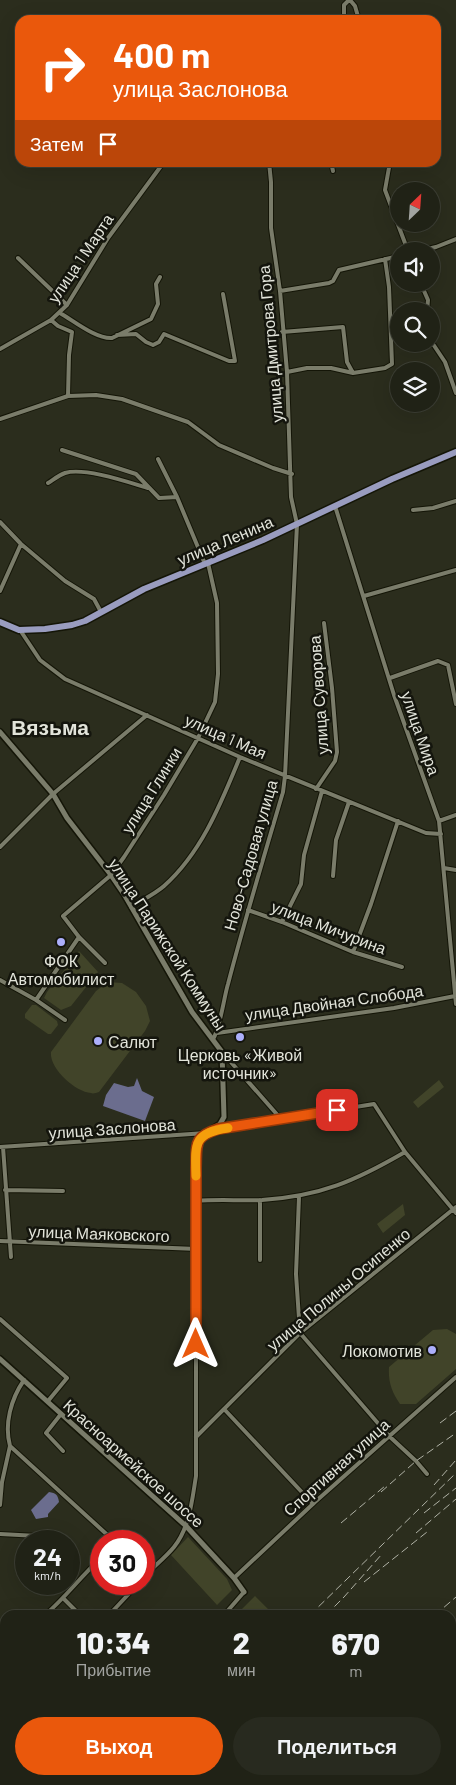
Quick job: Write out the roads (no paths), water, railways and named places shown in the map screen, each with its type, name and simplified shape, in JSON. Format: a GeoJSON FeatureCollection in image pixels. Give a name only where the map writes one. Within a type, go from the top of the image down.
{"type":"FeatureCollection","features":[{"type":"Feature","properties":{"kind":"main road","name":"улица Ленина"},"geometry":{"type":"LineString","coordinates":[[0,622],[19,630],[72,625],[85,621],[144,589],[297,524],[456,452]]}},
{"type":"Feature","properties":{"kind":"street"},"geometry":{"type":"LineString","coordinates":[[344,15],[344,5],[350,0],[355,6],[358,15]]}},
{"type":"Feature","properties":{"kind":"street","name":"улица 1 Марта"},"geometry":{"type":"LineString","coordinates":[[0,349],[60,313],[67,305],[108,238],[160,167]]}},
{"type":"Feature","properties":{"kind":"street","name":"улица Дмитрова Гора"},"geometry":{"type":"LineString","coordinates":[[269,167],[271,228],[280,291],[282,332],[288,372],[292,474],[291,498],[297,524]]}},
{"type":"Feature","properties":{"kind":"street"},"geometry":{"type":"LineString","coordinates":[[332,167],[333,171]]}},
{"type":"Feature","properties":{"kind":"street"},"geometry":{"type":"LineString","coordinates":[[389,167],[386,190],[405,242]]}},
{"type":"Feature","properties":{"kind":"street"},"geometry":{"type":"LineString","coordinates":[[440,245],[456,238]]}},
{"type":"Feature","properties":{"kind":"street"},"geometry":{"type":"LineString","coordinates":[[18,258],[67,305]]}},
{"type":"Feature","properties":{"kind":"street"},"geometry":{"type":"LineString","coordinates":[[280,291],[329,283],[339,270],[390,258]]}},
{"type":"Feature","properties":{"kind":"street"},"geometry":{"type":"LineString","coordinates":[[288,372],[307,368],[331,368],[353,373],[385,368],[392,364],[389,287],[385,259]]}},
{"type":"Feature","properties":{"kind":"street"},"geometry":{"type":"LineString","coordinates":[[117,336],[151,319],[158,304],[156,284],[160,277]]}},
{"type":"Feature","properties":{"kind":"street"},"geometry":{"type":"LineString","coordinates":[[60,313],[96,335],[106,338],[136,334],[153,345],[159,342],[164,334],[228,361],[235,361],[223,294]]}},
{"type":"Feature","properties":{"kind":"street"},"geometry":{"type":"LineString","coordinates":[[51,320],[58,326],[69,329],[72,332],[69,355],[68,396]]}},
{"type":"Feature","properties":{"kind":"street"},"geometry":{"type":"LineString","coordinates":[[282,332],[343,327],[347,362],[353,373]]}},
{"type":"Feature","properties":{"kind":"street"},"geometry":{"type":"LineString","coordinates":[[438,352],[445,362],[456,393]]}},
{"type":"Feature","properties":{"kind":"street"},"geometry":{"type":"LineString","coordinates":[[0,419],[68,396],[96,395],[122,398],[188,422],[219,445],[292,474]]}},
{"type":"Feature","properties":{"kind":"street"},"geometry":{"type":"LineString","coordinates":[[62,450],[136,474],[159,498],[177,497]]}},
{"type":"Feature","properties":{"kind":"street","name":"улица Глинки"},"geometry":{"type":"LineString","coordinates":[[105,963],[79,938],[63,916],[111,875],[164,795],[198,738],[215,702],[218,674],[217,603],[207,563],[158,459]]}},
{"type":"Feature","properties":{"kind":"street"},"geometry":{"type":"LineString","coordinates":[[48,483],[64,473],[83,472],[150,489]]}},
{"type":"Feature","properties":{"kind":"street"},"geometry":{"type":"LineString","coordinates":[[413,510],[433,508],[456,501]]}},
{"type":"Feature","properties":{"kind":"street","name":"улица Мира"},"geometry":{"type":"LineString","coordinates":[[335,506],[394,695],[439,821],[442,834],[456,1004]]}},
{"type":"Feature","properties":{"kind":"street"},"geometry":{"type":"LineString","coordinates":[[0,522],[21,544],[65,581],[94,599],[101,612]]}},
{"type":"Feature","properties":{"kind":"street","name":"Ново-Садовая улица"},"geometry":{"type":"LineString","coordinates":[[217,1034],[222,1003],[283,792],[297,524]]}},
{"type":"Feature","properties":{"kind":"street"},"geometry":{"type":"LineString","coordinates":[[0,591],[21,544]]}},
{"type":"Feature","properties":{"kind":"street"},"geometry":{"type":"LineString","coordinates":[[364,596],[456,570]]}},
{"type":"Feature","properties":{"kind":"street","name":"улица Суворова"},"geometry":{"type":"LineString","coordinates":[[316,789],[335,761],[338,752],[324,623]]}},
{"type":"Feature","properties":{"kind":"street","name":"улица 1 Мая"},"geometry":{"type":"LineString","coordinates":[[19,630],[40,660],[65,679],[316,789],[426,833],[442,834]]}},
{"type":"Feature","properties":{"kind":"street"},"geometry":{"type":"LineString","coordinates":[[390,678],[438,661],[448,664],[456,704]]}},
{"type":"Feature","properties":{"kind":"street"},"geometry":{"type":"LineString","coordinates":[[0,847],[53,794],[147,715]]}},
{"type":"Feature","properties":{"kind":"street","name":"улица Парижской Коммуны"},"geometry":{"type":"LineString","coordinates":[[0,732],[53,794],[67,818],[111,875],[192,1012],[222,1052],[224,1117],[220,1124],[206,1133]]}},
{"type":"Feature","properties":{"kind":"street"},"geometry":{"type":"LineString","coordinates":[[131,907],[163,887],[191,857],[218,810],[240,757]]}},
{"type":"Feature","properties":{"kind":"street"},"geometry":{"type":"LineString","coordinates":[[282,922],[301,884],[304,855],[322,791]]}},
{"type":"Feature","properties":{"kind":"street"},"geometry":{"type":"LineString","coordinates":[[333,876],[336,840],[349,802]]}},
{"type":"Feature","properties":{"kind":"street"},"geometry":{"type":"LineString","coordinates":[[439,821],[456,814]]}},
{"type":"Feature","properties":{"kind":"street"},"geometry":{"type":"LineString","coordinates":[[353,952],[372,904],[398,821]]}},
{"type":"Feature","properties":{"kind":"street"},"geometry":{"type":"LineString","coordinates":[[444,868],[456,870]]}},
{"type":"Feature","properties":{"kind":"street","name":"улица Мичурина"},"geometry":{"type":"LineString","coordinates":[[248,910],[353,952],[402,967]]}},
{"type":"Feature","properties":{"kind":"street"},"geometry":{"type":"LineString","coordinates":[[36,1000],[79,938]]}},
{"type":"Feature","properties":{"kind":"street"},"geometry":{"type":"LineString","coordinates":[[0,980],[36,1000],[65,1020]]}},
{"type":"Feature","properties":{"kind":"street","name":"улица Двойная Слобода"},"geometry":{"type":"LineString","coordinates":[[217,1034],[394,1008],[456,996]]}},
{"type":"Feature","properties":{"kind":"street"},"geometry":{"type":"LineString","coordinates":[[213,1038],[217,1034]]}},
{"type":"Feature","properties":{"kind":"street"},"geometry":{"type":"LineString","coordinates":[[222,1052],[281,1119]]}},
{"type":"Feature","properties":{"kind":"street","name":"улица Заслонова"},"geometry":{"type":"LineString","coordinates":[[2,1147],[206,1133],[218,1129],[374,1104],[405,1152]]}},
{"type":"Feature","properties":{"kind":"street"},"geometry":{"type":"LineString","coordinates":[[155,1565],[174,1547],[186,1526],[196,1476],[196,1168],[197,1143],[206,1133]]}},
{"type":"Feature","properties":{"kind":"street"},"geometry":{"type":"LineString","coordinates":[[2,1147],[11,1257]]}},
{"type":"Feature","properties":{"kind":"street"},"geometry":{"type":"LineString","coordinates":[[196,1201],[260,1200],[298,1196],[328,1190],[366,1174],[405,1152],[455,1210]]}},
{"type":"Feature","properties":{"kind":"street"},"geometry":{"type":"LineString","coordinates":[[5,1190],[63,1191]]}},
{"type":"Feature","properties":{"kind":"street"},"geometry":{"type":"LineString","coordinates":[[298,1196],[296,1274],[300,1333],[389,1436],[427,1474]]}},
{"type":"Feature","properties":{"kind":"street"},"geometry":{"type":"LineString","coordinates":[[260,1200],[260,1260]]}},
{"type":"Feature","properties":{"kind":"street","name":"улица Полины Осипенко"},"geometry":{"type":"LineString","coordinates":[[196,1437],[300,1333],[455,1210]]}},
{"type":"Feature","properties":{"kind":"street","name":"улица Маяковского"},"geometry":{"type":"LineString","coordinates":[[0,1241],[197,1249]]}},
{"type":"Feature","properties":{"kind":"street"},"geometry":{"type":"LineString","coordinates":[[0,1319],[66,1378],[48,1402]]}},
{"type":"Feature","properties":{"kind":"street","name":"Красноармейское шоссе"},"geometry":{"type":"LineString","coordinates":[[0,1359],[186,1526],[234,1578],[244,1592]]}},
{"type":"Feature","properties":{"kind":"street","name":"Спортивная улица"},"geometry":{"type":"LineString","coordinates":[[234,1578],[313,1504],[456,1377]]}},
{"type":"Feature","properties":{"kind":"street"},"geometry":{"type":"LineString","coordinates":[[0,1505],[2,1482],[10,1446],[7,1436],[8,1420],[18,1388],[24,1380]]}},
{"type":"Feature","properties":{"kind":"street"},"geometry":{"type":"LineString","coordinates":[[224,1409],[313,1504]]}},
{"type":"Feature","properties":{"kind":"street"},"geometry":{"type":"LineString","coordinates":[[61,1414],[46,1433],[63,1451]]}},
{"type":"Feature","properties":{"kind":"street"},"geometry":{"type":"LineString","coordinates":[[10,1446],[102,1530]]}},
{"type":"Feature","properties":{"kind":"street"},"geometry":{"type":"LineString","coordinates":[[0,1534],[15,1535]]}},
{"type":"Feature","properties":{"kind":"street"},"geometry":{"type":"LineString","coordinates":[[51,1610],[64,1599],[90,1569]]}},
{"type":"Feature","properties":{"kind":"street"},"geometry":{"type":"LineString","coordinates":[[228,1610],[244,1592]]}},
{"type":"Feature","properties":{"kind":"street"},"geometry":{"type":"LineString","coordinates":[[114,1610],[128,1595]]}},
{"type":"Feature","properties":{"kind":"street"},"geometry":{"type":"LineString","coordinates":[[64,1599],[75,1610]]}},
{"type":"Feature","properties":{"kind":"water"},"geometry":{"type":"Polygon","coordinates":[[[137,1078],[142,1091],[154,1097],[145,1121],[103,1106],[106,1095],[114,1083],[128,1087],[134,1086],[137,1078]]]}},
{"type":"Feature","properties":{"kind":"water"},"geometry":{"type":"Polygon","coordinates":[[[49,1492],[56,1495],[59,1502],[48,1514],[48,1517],[36,1519],[31,1510],[49,1492]]]}},
{"type":"Feature","properties":{"kind":"railway"},"geometry":{"type":"LineString","coordinates":[[440,1423],[456,1411]]}},
{"type":"Feature","properties":{"kind":"railway"},"geometry":{"type":"LineString","coordinates":[[381,1492],[416,1461],[456,1433]]}},
{"type":"Feature","properties":{"kind":"railway"},"geometry":{"type":"LineString","coordinates":[[434,1485],[456,1460]]}},
{"type":"Feature","properties":{"kind":"railway"},"geometry":{"type":"LineString","coordinates":[[315,1610],[456,1473]]}},
{"type":"Feature","properties":{"kind":"railway"},"geometry":{"type":"LineString","coordinates":[[341,1523],[385,1486]]}},
{"type":"Feature","properties":{"kind":"railway"},"geometry":{"type":"LineString","coordinates":[[424,1513],[456,1488]]}},
{"type":"Feature","properties":{"kind":"railway"},"geometry":{"type":"LineString","coordinates":[[416,1533],[456,1499]]}},
{"type":"Feature","properties":{"kind":"railway"},"geometry":{"type":"LineString","coordinates":[[364,1582],[427,1532]]}},
{"type":"Feature","properties":{"kind":"railway"},"geometry":{"type":"LineString","coordinates":[[331,1610],[382,1554]]}},
{"type":"Feature","properties":{"kind":"railway"},"geometry":{"type":"LineString","coordinates":[[441,1610],[456,1597]]}},
{"type":"Feature","properties":{"kind":"place","name":"ФОК Автомобилист"},"geometry":{"type":"Point","coordinates":[61,942]}},
{"type":"Feature","properties":{"kind":"place","name":"Церковь «Живой источник»"},"geometry":{"type":"Point","coordinates":[240,1037]}},
{"type":"Feature","properties":{"kind":"place","name":"Салют"},"geometry":{"type":"Point","coordinates":[98,1041]}},
{"type":"Feature","properties":{"kind":"place","name":"Локомотив"},"geometry":{"type":"Point","coordinates":[432,1350]}},
{"type":"Feature","properties":{"kind":"district","name":"Вязьма"},"geometry":{"type":"Point","coordinates":[50,726]}}]}
